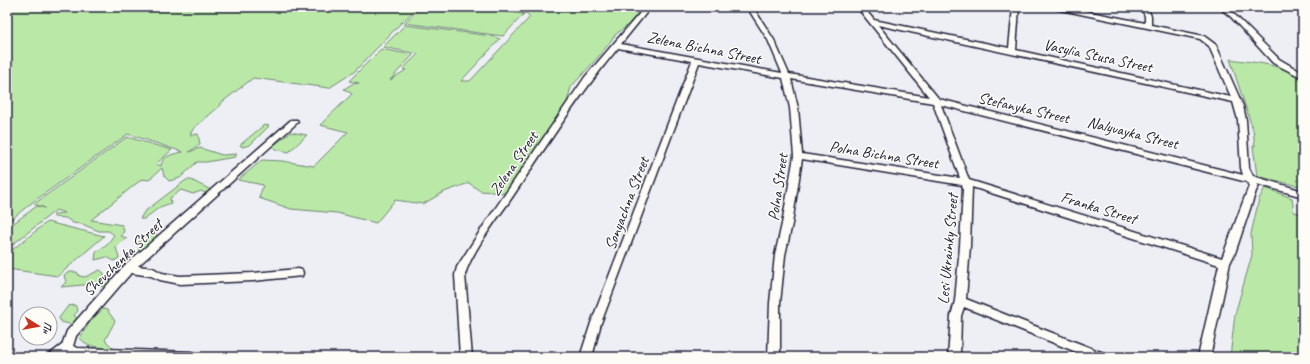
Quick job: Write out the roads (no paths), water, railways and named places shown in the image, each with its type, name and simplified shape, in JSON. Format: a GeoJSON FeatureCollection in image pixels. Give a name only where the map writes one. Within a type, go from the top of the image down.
{"type":"FeatureCollection","features":[{"type":"Feature","properties":{"kind":"street","name":"Zelena Street"},"geometry":{"type":"LineString","coordinates":[[466,357],[460,275],[462,268],[487,227],[588,79],[648,7]]}},
{"type":"Feature","properties":{"kind":"street","name":"Polna Street"},"geometry":{"type":"LineString","coordinates":[[750,7],[771,40],[787,77],[794,108],[798,156],[788,224],[780,255],[775,303],[774,357]]}},
{"type":"Feature","properties":{"kind":"street","name":"Lesi Ukrainky Street"},"geometry":{"type":"LineString","coordinates":[[860,7],[936,101],[968,189],[960,302],[956,316],[954,357]]}},
{"type":"Feature","properties":{"kind":"street"},"geometry":{"type":"LineString","coordinates":[[1012,51],[1016,7]]}},
{"type":"Feature","properties":{"kind":"street"},"geometry":{"type":"LineString","coordinates":[[1056,7],[1194,34],[1209,41],[1236,100],[1242,120],[1245,168],[1254,186],[1250,191],[1230,253],[1225,263],[1204,357]]}},
{"type":"Feature","properties":{"kind":"street"},"geometry":{"type":"LineString","coordinates":[[1144,7],[1148,16],[1148,26]]}},
{"type":"Feature","properties":{"kind":"street"},"geometry":{"type":"LineString","coordinates":[[1222,7],[1233,16],[1264,51],[1276,61],[1303,76]]}},
{"type":"Feature","properties":{"kind":"street","name":"Vasylia Stusa Street"},"geometry":{"type":"LineString","coordinates":[[873,22],[1236,100]]}},
{"type":"Feature","properties":{"kind":"street","name":"Zelena Bichna Street"},"geometry":{"type":"LineString","coordinates":[[616,45],[787,77]]}},
{"type":"Feature","properties":{"kind":"street","name":"Sonyachna Street"},"geometry":{"type":"LineString","coordinates":[[586,357],[596,323],[696,60]]}},
{"type":"Feature","properties":{"kind":"street","name":"Stefanyka Street"},"geometry":{"type":"LineString","coordinates":[[787,77],[936,101],[1303,194]]}},
{"type":"Feature","properties":{"kind":"street","name":"Shevchenka Street"},"geometry":{"type":"LineString","coordinates":[[67,348],[71,334],[128,269],[294,122]]}},
{"type":"Feature","properties":{"kind":"street","name":"Polna Bichna Street"},"geometry":{"type":"LineString","coordinates":[[798,156],[965,182]]}},
{"type":"Feature","properties":{"kind":"street","name":"Franka Street"},"geometry":{"type":"LineString","coordinates":[[965,182],[1225,263]]}},
{"type":"Feature","properties":{"kind":"street"},"geometry":{"type":"LineString","coordinates":[[128,269],[153,272],[172,279],[189,280],[298,273]]}},
{"type":"Feature","properties":{"kind":"street"},"geometry":{"type":"LineString","coordinates":[[960,302],[1102,357]]}},
{"type":"Feature","properties":{"kind":"street"},"geometry":{"type":"LineString","coordinates":[[54,357],[67,348],[75,353],[192,357]]}}]}
